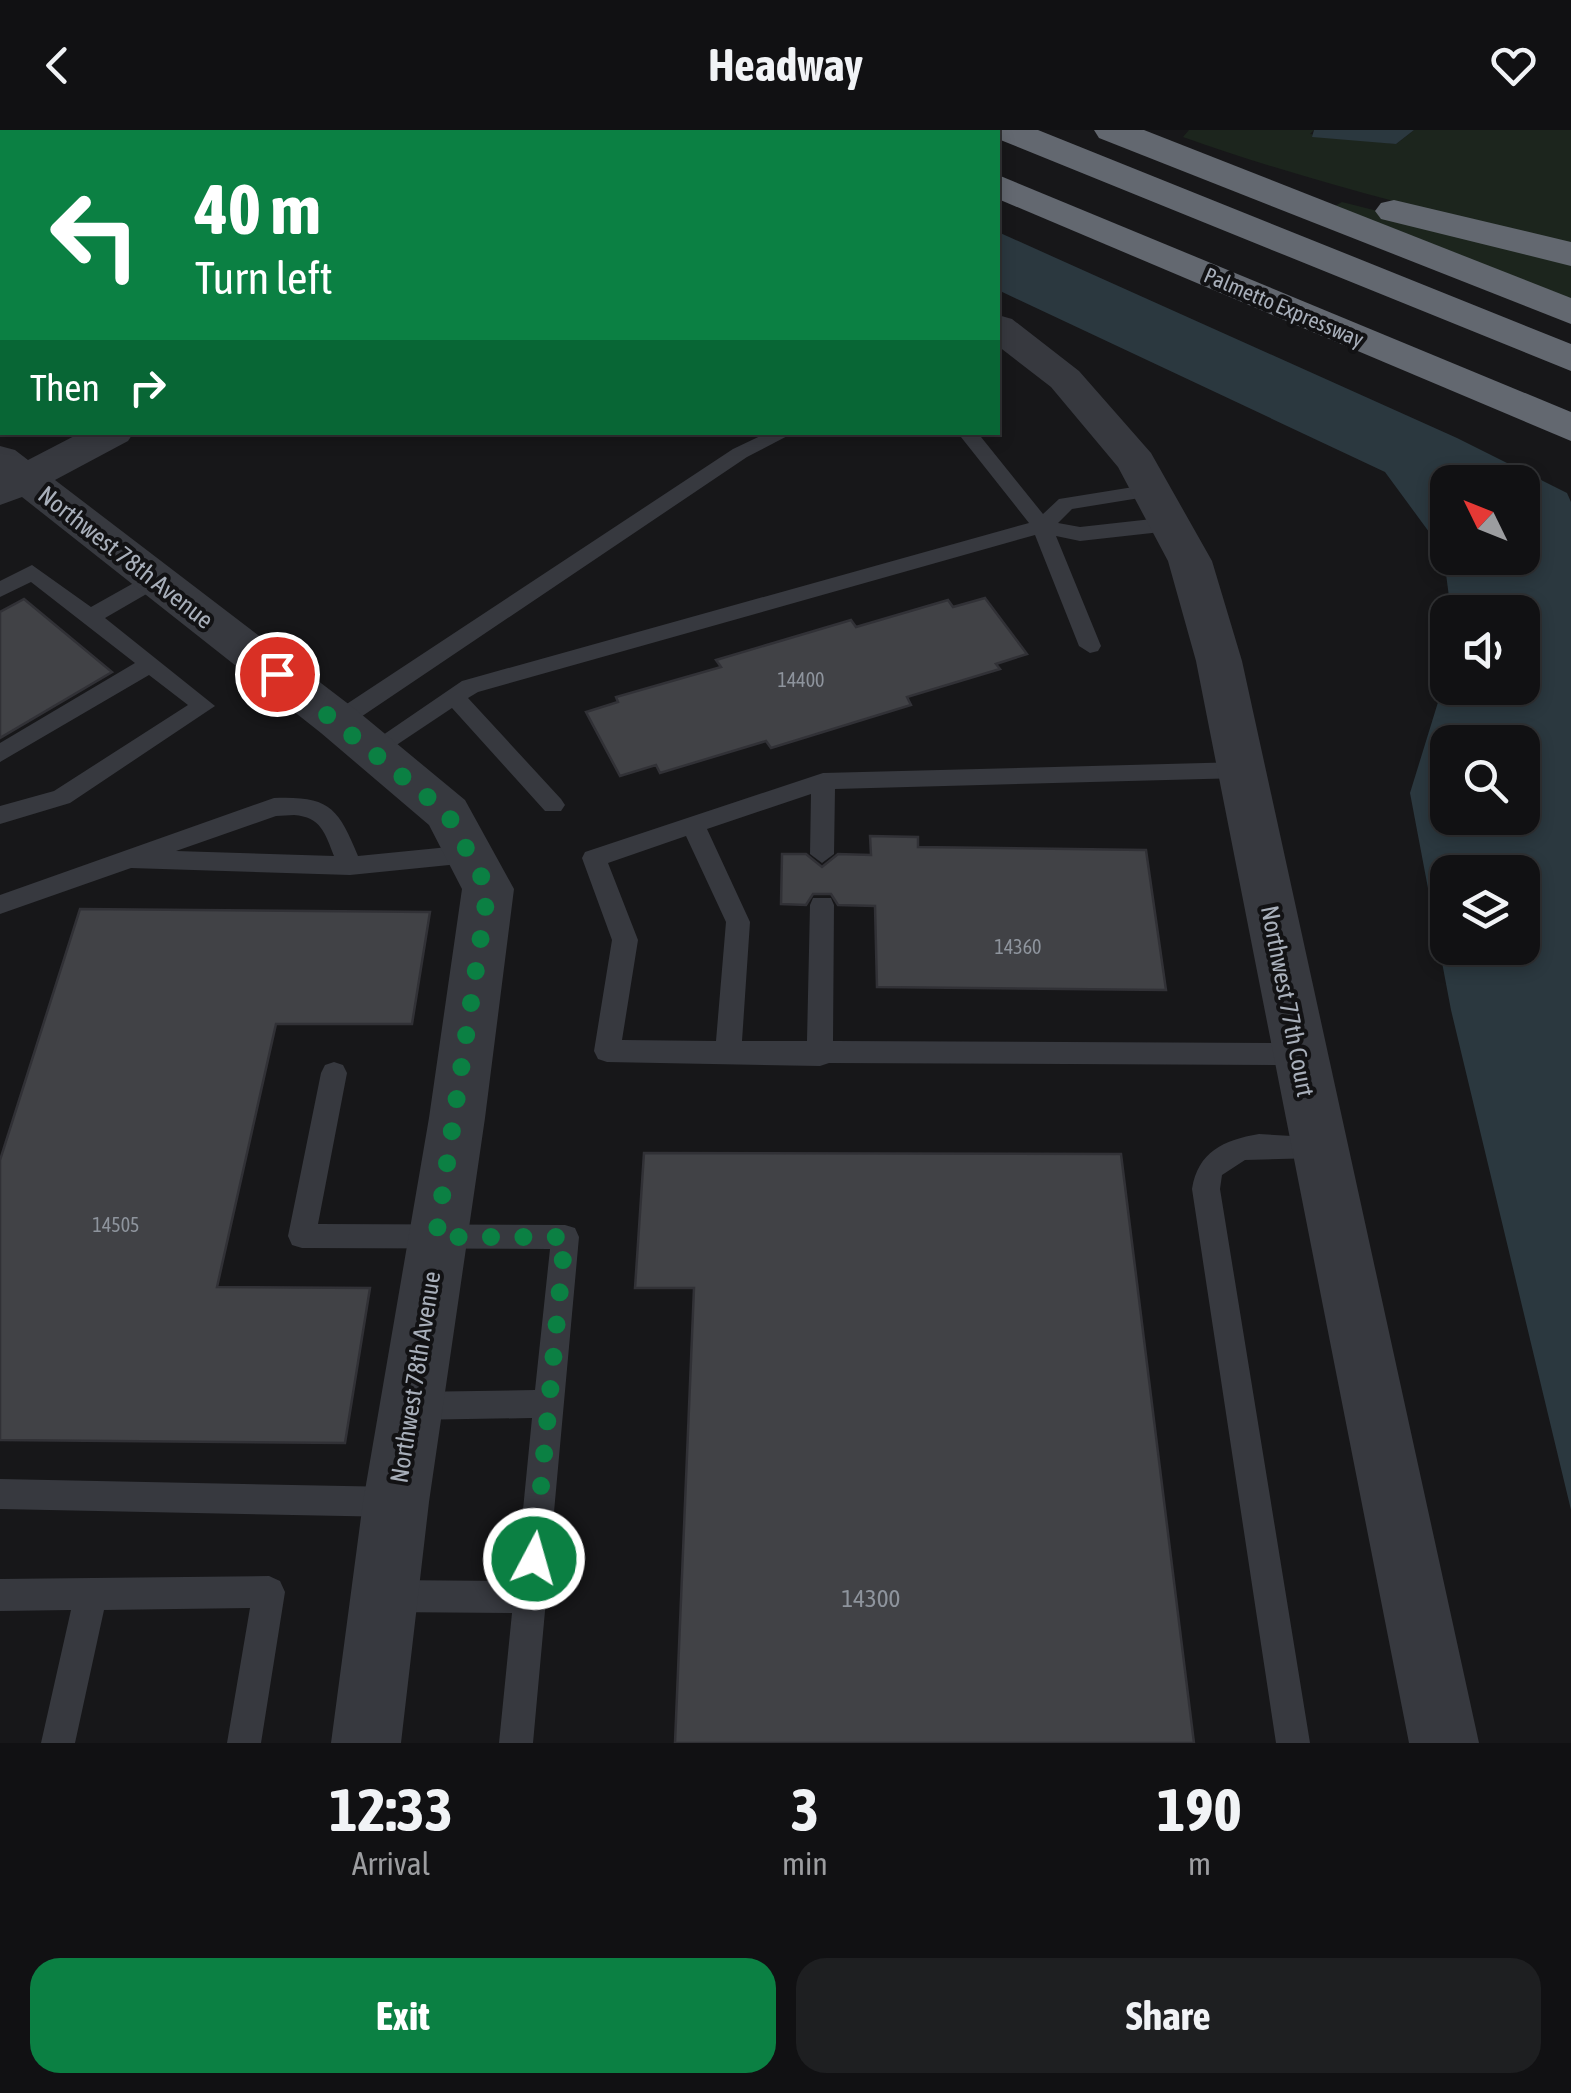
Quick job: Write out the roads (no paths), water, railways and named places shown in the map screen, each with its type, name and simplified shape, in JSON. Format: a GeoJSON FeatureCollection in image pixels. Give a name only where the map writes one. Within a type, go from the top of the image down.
{"type":"FeatureCollection","features":[{"type":"Feature","properties":{"kind":"highway"},"geometry":{"type":"LineString","coordinates":[[1007,130],[1571,359]]}},
{"type":"Feature","properties":{"kind":"highway"},"geometry":{"type":"LineString","coordinates":[[1112,130],[1571,312]]}},
{"type":"Feature","properties":{"kind":"highway"},"geometry":{"type":"LineString","coordinates":[[1132,130],[1414,217],[1571,254]]}},
{"type":"Feature","properties":{"kind":"highway"},"geometry":{"type":"LineString","coordinates":[[1000,166],[1571,404]]}},
{"type":"Feature","properties":{"kind":"highway","name":"Palmetto Expressway"},"geometry":{"type":"LineString","coordinates":[[1000,187],[1571,428]]}},
{"type":"Feature","properties":{"kind":"highway"},"geometry":{"type":"LineString","coordinates":[[1224,282],[1341,352],[1571,466]]}},
{"type":"Feature","properties":{"kind":"street","name":"Northwest 77th Court"},"geometry":{"type":"LineString","coordinates":[[1000,329],[1065,378],[1136,462],[1190,560],[1220,661],[1298,1054],[1444,1743]]}},
{"type":"Feature","properties":{"kind":"street"},"geometry":{"type":"LineString","coordinates":[[8,477],[107,435]]}},
{"type":"Feature","properties":{"kind":"street","name":"Northwest 78th Avenue"},"geometry":{"type":"LineString","coordinates":[[8,477],[155,580],[447,813],[488,889],[396,1502],[366,1743]]}},
{"type":"Feature","properties":{"kind":"lane"},"geometry":{"type":"LineString","coordinates":[[355,736],[740,453],[779,435]]}},
{"type":"Feature","properties":{"kind":"lane"},"geometry":{"type":"LineString","coordinates":[[968,435],[1042,526],[1090,646]]}},
{"type":"Feature","properties":{"kind":"lane"},"geometry":{"type":"LineString","coordinates":[[355,736],[470,686],[1042,526],[1066,504],[1161,507]]}},
{"type":"Feature","properties":{"kind":"lane"},"geometry":{"type":"LineString","coordinates":[[1042,526],[1080,534],[1161,507]]}},
{"type":"Feature","properties":{"kind":"lane"},"geometry":{"type":"LineString","coordinates":[[0,590],[32,572],[204,706],[62,797],[0,815]]}},
{"type":"Feature","properties":{"kind":"lane"},"geometry":{"type":"LineString","coordinates":[[90,617],[155,580]]}},
{"type":"Feature","properties":{"kind":"lane"},"geometry":{"type":"LineString","coordinates":[[0,754],[150,664]]}},
{"type":"Feature","properties":{"kind":"lane"},"geometry":{"type":"LineString","coordinates":[[454,696],[553,804]]}},
{"type":"Feature","properties":{"kind":"lane"},"geometry":{"type":"LineString","coordinates":[[1242,770],[823,781],[594,858],[625,940],[607,1051],[820,1055],[1298,1054]]}},
{"type":"Feature","properties":{"kind":"lane"},"geometry":{"type":"LineString","coordinates":[[822,854],[823,781]]}},
{"type":"Feature","properties":{"kind":"lane"},"geometry":{"type":"LineString","coordinates":[[0,906],[274,807],[310,804],[328,815],[350,866]]}},
{"type":"Feature","properties":{"kind":"lane"},"geometry":{"type":"LineString","coordinates":[[693,824],[738,922],[728,1052]]}},
{"type":"Feature","properties":{"kind":"lane"},"geometry":{"type":"LineString","coordinates":[[132,859],[350,866],[468,854]]}},
{"type":"Feature","properties":{"kind":"lane"},"geometry":{"type":"LineString","coordinates":[[820,1055],[822,905]]}},
{"type":"Feature","properties":{"kind":"lane"},"geometry":{"type":"LineString","coordinates":[[334,1073],[302,1236],[565,1237],[516,1743]]}},
{"type":"Feature","properties":{"kind":"lane"},"geometry":{"type":"LineString","coordinates":[[1292,1743],[1206,1189],[1209,1170],[1232,1151],[1251,1146],[1318,1146]]}},
{"type":"Feature","properties":{"kind":"lane"},"geometry":{"type":"LineString","coordinates":[[410,1406],[549,1404]]}},
{"type":"Feature","properties":{"kind":"lane"},"geometry":{"type":"LineString","coordinates":[[0,1494],[396,1502]]}},
{"type":"Feature","properties":{"kind":"lane"},"geometry":{"type":"LineString","coordinates":[[0,1595],[269,1592],[244,1743]]}},
{"type":"Feature","properties":{"kind":"lane"},"geometry":{"type":"LineString","coordinates":[[58,1743],[91,1594]]}},
{"type":"Feature","properties":{"kind":"lane"},"geometry":{"type":"LineString","coordinates":[[384,1596],[530,1597]]}}]}
